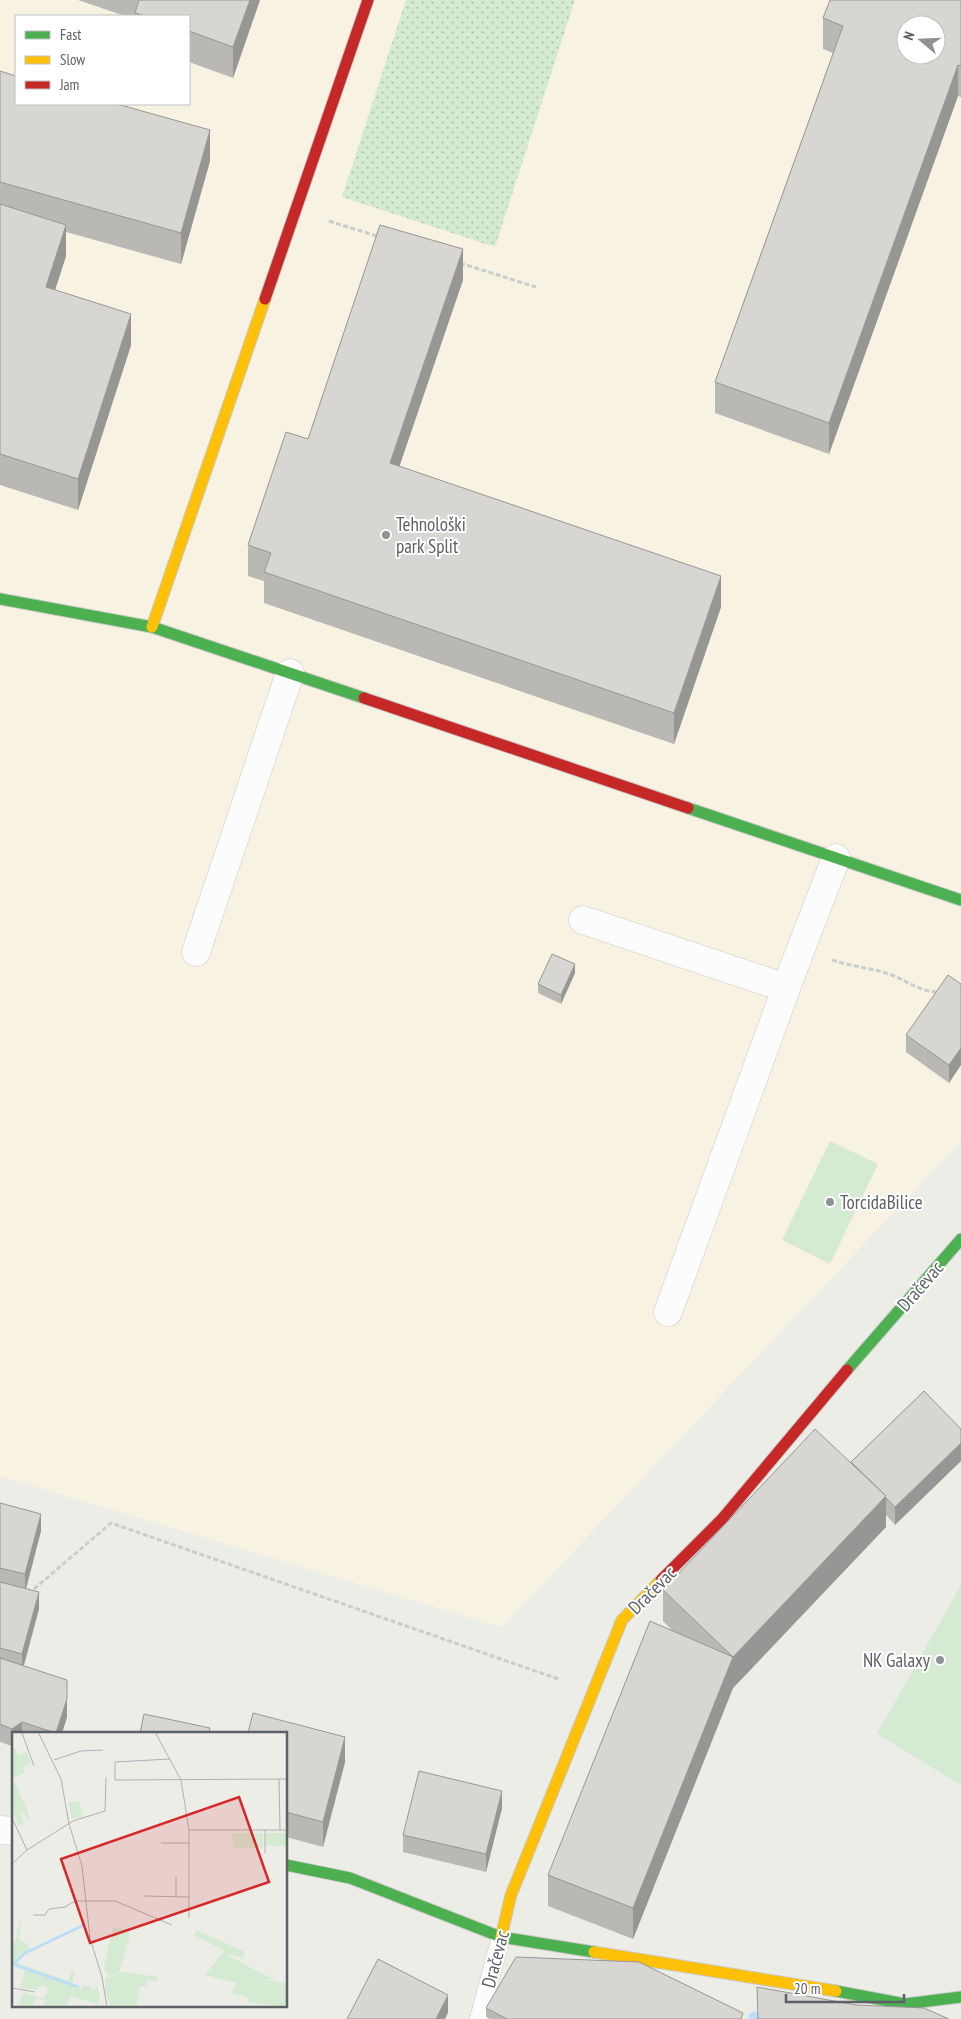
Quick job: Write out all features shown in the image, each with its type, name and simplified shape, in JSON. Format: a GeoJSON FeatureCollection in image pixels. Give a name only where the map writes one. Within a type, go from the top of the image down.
{"type":"FeatureCollection","features":[{"type":"Feature","properties":{"kind":"street"},"geometry":{"type":"LineString","coordinates":[[152,627],[368,0]]}},
{"type":"Feature","properties":{"kind":"street"},"geometry":{"type":"LineString","coordinates":[[0,598],[152,627],[961,900]]}},
{"type":"Feature","properties":{"kind":"street"},"geometry":{"type":"LineString","coordinates":[[196,952],[290,673]]}},
{"type":"Feature","properties":{"kind":"street"},"geometry":{"type":"LineString","coordinates":[[668,1312],[800,949],[836,858]]}},
{"type":"Feature","properties":{"kind":"street"},"geometry":{"type":"LineString","coordinates":[[583,920],[786,988]]}},
{"type":"Feature","properties":{"kind":"street","name":"Dračevac"},"geometry":{"type":"LineString","coordinates":[[501,1937],[511,1895],[595,1692],[622,1620],[722,1519],[859,1356],[961,1239]]}},
{"type":"Feature","properties":{"kind":"street"},"geometry":{"type":"LineString","coordinates":[[288,1865],[350,1878],[501,1937],[803,1985],[905,2004],[961,1997]]}},
{"type":"Feature","properties":{"kind":"lane","name":"Dračevac"},"geometry":{"type":"LineString","coordinates":[[479,2019],[501,1937]]}},
{"type":"Feature","properties":{"kind":"path"},"geometry":{"type":"LineString","coordinates":[[295,210],[388,240]]}},
{"type":"Feature","properties":{"kind":"path"},"geometry":{"type":"LineString","coordinates":[[452,260],[536,287]]}},
{"type":"Feature","properties":{"kind":"path"},"geometry":{"type":"LineString","coordinates":[[800,949],[853,967],[892,975],[928,992],[944,992]]}},
{"type":"Feature","properties":{"kind":"path"},"geometry":{"type":"LineString","coordinates":[[34,1589],[111,1523],[595,1692]]}},
{"type":"Feature","properties":{"kind":"shaded area"},"geometry":{"type":"Polygon","coordinates":[[[0,0],[961,0],[961,1141],[502,1627],[0,1476],[0,0]]]}},
{"type":"Feature","properties":{"kind":"green space"},"geometry":{"type":"Polygon","coordinates":[[[406,0],[575,0],[495,247],[342,197],[406,0]]]}},
{"type":"Feature","properties":{"kind":"green space","name":"TorcidaBilice"},"geometry":{"type":"Polygon","coordinates":[[[830,1141],[878,1164],[830,1264],[782,1240],[830,1141]]]}},
{"type":"Feature","properties":{"kind":"green space","name":"NK Galaxy"},"geometry":{"type":"Polygon","coordinates":[[[961,1585],[961,1785],[877,1734],[961,1585]]]}},
{"type":"Feature","properties":{"kind":"building"},"geometry":{"type":"Polygon","coordinates":[[[139,0],[250,0],[233,47],[190,31],[190,15],[142,15],[135,13],[139,0]]]}},
{"type":"Feature","properties":{"kind":"building"},"geometry":{"type":"Polygon","coordinates":[[[830,0],[961,0],[961,66],[958,65],[829,423],[715,382],[843,26],[823,18],[830,0]]]}},
{"type":"Feature","properties":{"kind":"building"},"geometry":{"type":"Polygon","coordinates":[[[0,71],[15,76],[15,105],[121,105],[210,130],[181,233],[0,182],[0,71]]]}},
{"type":"Feature","properties":{"kind":"building"},"geometry":{"type":"Polygon","coordinates":[[[0,204],[66,225],[46,287],[131,314],[78,479],[0,454],[0,204]]]}},
{"type":"Feature","properties":{"kind":"building","name":"Tehnološki park Split"},"geometry":{"type":"Polygon","coordinates":[[[380,225],[463,249],[390,463],[721,576],[674,713],[264,572],[271,553],[248,545],[286,432],[308,439],[380,225]]]}},
{"type":"Feature","properties":{"kind":"building"},"geometry":{"type":"Polygon","coordinates":[[[552,954],[575,964],[561,995],[538,984],[552,954]]]}},
{"type":"Feature","properties":{"kind":"building"},"geometry":{"type":"Polygon","coordinates":[[[948,975],[961,984],[961,1048],[949,1065],[906,1035],[948,975]]]}},
{"type":"Feature","properties":{"kind":"building"},"geometry":{"type":"Polygon","coordinates":[[[924,1391],[961,1429],[961,1443],[895,1507],[851,1462],[924,1391]]]}},
{"type":"Feature","properties":{"kind":"building"},"geometry":{"type":"Polygon","coordinates":[[[815,1429],[886,1496],[733,1657],[663,1590],[815,1429]]]}},
{"type":"Feature","properties":{"kind":"building"},"geometry":{"type":"Polygon","coordinates":[[[0,1503],[41,1514],[25,1574],[0,1568],[0,1503]]]}},
{"type":"Feature","properties":{"kind":"building"},"geometry":{"type":"Polygon","coordinates":[[[0,1582],[39,1592],[22,1654],[0,1648],[0,1582]]]}},
{"type":"Feature","properties":{"kind":"building"},"geometry":{"type":"Polygon","coordinates":[[[650,1621],[733,1657],[633,1908],[548,1875],[650,1621]]]}},
{"type":"Feature","properties":{"kind":"building"},"geometry":{"type":"Polygon","coordinates":[[[0,1658],[67,1680],[67,1699],[56,1732],[22,1722],[12,1729],[0,1724],[0,1658]]]}},
{"type":"Feature","properties":{"kind":"building"},"geometry":{"type":"Polygon","coordinates":[[[253,1713],[345,1737],[323,1822],[288,1813],[288,1732],[248,1732],[253,1713]]]}},
{"type":"Feature","properties":{"kind":"building"},"geometry":{"type":"Polygon","coordinates":[[[144,1714],[210,1728],[209,1732],[140,1732],[144,1714]]]}},
{"type":"Feature","properties":{"kind":"building"},"geometry":{"type":"Polygon","coordinates":[[[419,1771],[502,1791],[486,1854],[403,1835],[419,1771]]]}},
{"type":"Feature","properties":{"kind":"building"},"geometry":{"type":"Polygon","coordinates":[[[516,1957],[639,1962],[743,2013],[741,2019],[507,2019],[486,2008],[516,1957]]]}},
{"type":"Feature","properties":{"kind":"building"},"geometry":{"type":"Polygon","coordinates":[[[378,1959],[448,1995],[436,2019],[347,2019],[378,1959]]]}},
{"type":"Feature","properties":{"kind":"building"},"geometry":{"type":"Polygon","coordinates":[[[757,1987],[856,2005],[924,2008],[949,2019],[758,2019],[757,1987]]]}},
{"type":"Feature","properties":{"kind":"traffic: fast"},"geometry":{"type":"LineString","coordinates":[[0,599],[152,627],[364,698]]}},
{"type":"Feature","properties":{"kind":"traffic: fast"},"geometry":{"type":"LineString","coordinates":[[688,808],[961,900]]}},
{"type":"Feature","properties":{"kind":"traffic: fast"},"geometry":{"type":"LineString","coordinates":[[847,1370],[961,1239]]}},
{"type":"Feature","properties":{"kind":"traffic: fast"},"geometry":{"type":"LineString","coordinates":[[288,1865],[350,1878],[501,1937],[594,1952]]}},
{"type":"Feature","properties":{"kind":"traffic: fast"},"geometry":{"type":"LineString","coordinates":[[836,1991],[905,2004],[961,1997]]}},
{"type":"Feature","properties":{"kind":"traffic: slow"},"geometry":{"type":"LineString","coordinates":[[152,627],[265,299]]}},
{"type":"Feature","properties":{"kind":"traffic: slow"},"geometry":{"type":"LineString","coordinates":[[501,1937],[511,1895],[622,1620],[661,1580]]}},
{"type":"Feature","properties":{"kind":"traffic: slow"},"geometry":{"type":"LineString","coordinates":[[594,1952],[836,1991]]}},
{"type":"Feature","properties":{"kind":"traffic: jam"},"geometry":{"type":"LineString","coordinates":[[265,299],[368,0]]}},
{"type":"Feature","properties":{"kind":"traffic: jam"},"geometry":{"type":"LineString","coordinates":[[364,698],[688,808]]}},
{"type":"Feature","properties":{"kind":"traffic: jam"},"geometry":{"type":"LineString","coordinates":[[661,1580],[722,1519],[847,1370]]}},
{"type":"Feature","properties":{"kind":"place","name":"Tehnološki park Split"},"geometry":{"type":"Point","coordinates":[386,535]}},
{"type":"Feature","properties":{"kind":"place","name":"TorcidaBilice"},"geometry":{"type":"Point","coordinates":[830,1202]}},
{"type":"Feature","properties":{"kind":"place","name":"NK Galaxy"},"geometry":{"type":"Point","coordinates":[940,1660]}}]}
